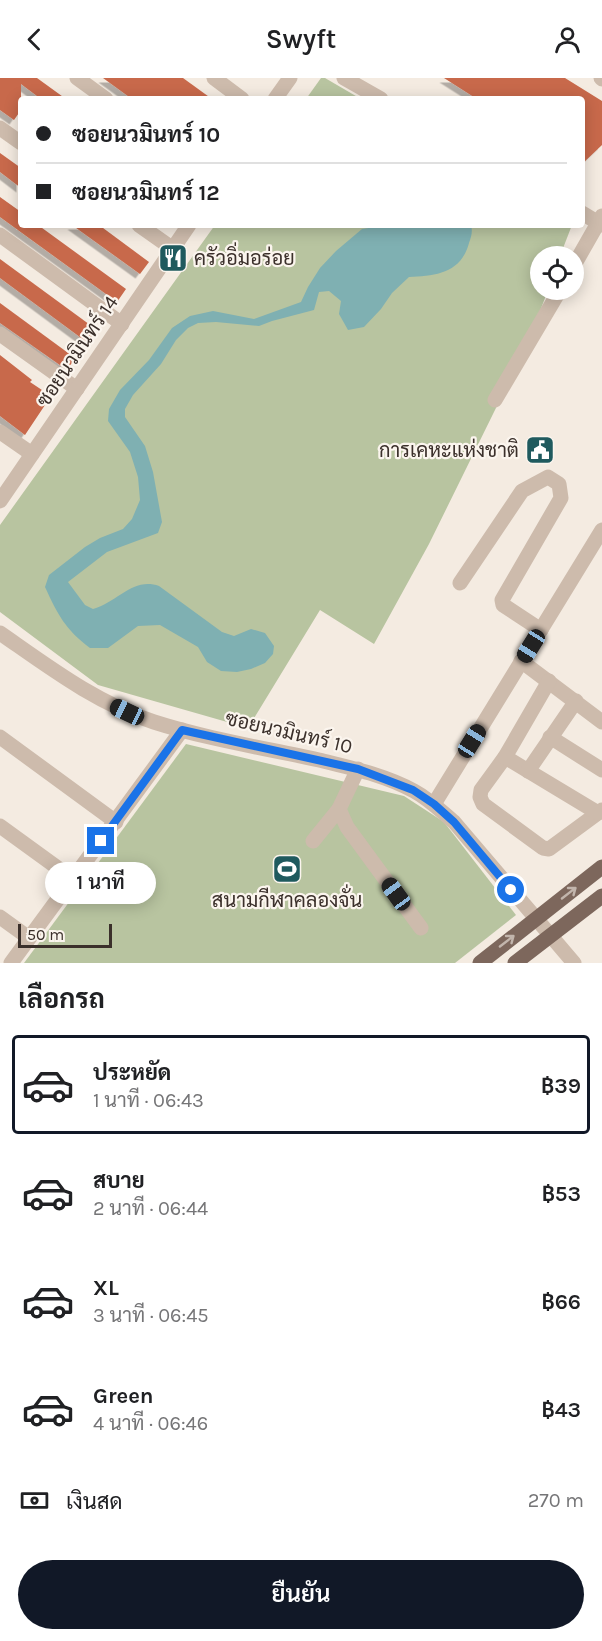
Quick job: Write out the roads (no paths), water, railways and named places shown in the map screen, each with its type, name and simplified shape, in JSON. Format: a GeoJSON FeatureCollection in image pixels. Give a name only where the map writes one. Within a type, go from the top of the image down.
{"type":"FeatureCollection","features":[{"type":"Feature","properties":{"kind":"main road"},"geometry":{"type":"LineString","coordinates":[[480,963],[602,867]]}},
{"type":"Feature","properties":{"kind":"main road"},"geometry":{"type":"LineString","coordinates":[[515,963],[602,896]]}},
{"type":"Feature","properties":{"kind":"street"},"geometry":{"type":"LineString","coordinates":[[77,78],[102,96]]}},
{"type":"Feature","properties":{"kind":"street"},"geometry":{"type":"LineString","coordinates":[[214,78],[238,96]]}},
{"type":"Feature","properties":{"kind":"street"},"geometry":{"type":"LineString","coordinates":[[277,96],[290,78]]}},
{"type":"Feature","properties":{"kind":"street"},"geometry":{"type":"LineString","coordinates":[[344,78],[376,96]]}},
{"type":"Feature","properties":{"kind":"street"},"geometry":{"type":"LineString","coordinates":[[0,128],[18,141]]}},
{"type":"Feature","properties":{"kind":"street"},"geometry":{"type":"LineString","coordinates":[[584,249],[601,221],[585,214]]}},
{"type":"Feature","properties":{"kind":"street"},"geometry":{"type":"LineString","coordinates":[[143,228],[173,249]]}},
{"type":"Feature","properties":{"kind":"street","name":"ซอยนวมินทร์ 14"},"geometry":{"type":"LineString","coordinates":[[0,501],[187,228]]}},
{"type":"Feature","properties":{"kind":"street"},"geometry":{"type":"LineString","coordinates":[[0,235],[122,324]]}},
{"type":"Feature","properties":{"kind":"street"},"geometry":{"type":"LineString","coordinates":[[495,400],[554,300]]}},
{"type":"Feature","properties":{"kind":"street"},"geometry":{"type":"LineString","coordinates":[[0,334],[77,389]]}},
{"type":"Feature","properties":{"kind":"street"},"geometry":{"type":"LineString","coordinates":[[0,432],[32,454]]}},
{"type":"Feature","properties":{"kind":"street"},"geometry":{"type":"LineString","coordinates":[[460,583],[522,491],[548,477],[559,484],[561,498],[502,600],[503,605],[541,630]]}},
{"type":"Feature","properties":{"kind":"street"},"geometry":{"type":"LineString","coordinates":[[434,804],[602,530]]}},
{"type":"Feature","properties":{"kind":"street","name":"ซอยนวมินทร์ 10"},"geometry":{"type":"LineString","coordinates":[[0,633],[98,699],[127,712],[182,730],[358,769],[413,790],[434,804],[474,845],[574,963]]}},
{"type":"Feature","properties":{"kind":"street"},"geometry":{"type":"LineString","coordinates":[[521,662],[602,722]]}},
{"type":"Feature","properties":{"kind":"street"},"geometry":{"type":"LineString","coordinates":[[505,757],[600,812],[549,849],[543,848],[483,804],[480,797],[482,790],[505,757],[549,681]]}},
{"type":"Feature","properties":{"kind":"street"},"geometry":{"type":"LineString","coordinates":[[528,771],[576,701]]}},
{"type":"Feature","properties":{"kind":"street"},"geometry":{"type":"LineString","coordinates":[[11,963],[182,730]]}},
{"type":"Feature","properties":{"kind":"street"},"geometry":{"type":"LineString","coordinates":[[550,736],[602,770]]}},
{"type":"Feature","properties":{"kind":"street"},"geometry":{"type":"LineString","coordinates":[[0,737],[116,822]]}},
{"type":"Feature","properties":{"kind":"street"},"geometry":{"type":"LineString","coordinates":[[313,841],[339,809],[358,769]]}},
{"type":"Feature","properties":{"kind":"street"},"geometry":{"type":"LineString","coordinates":[[339,809],[347,827],[421,928]]}},
{"type":"Feature","properties":{"kind":"street"},"geometry":{"type":"LineString","coordinates":[[0,826],[73,879]]}},
{"type":"Feature","properties":{"kind":"street"},"geometry":{"type":"LineString","coordinates":[[0,918],[29,938]]}},
{"type":"Feature","properties":{"kind":"water"},"geometry":{"type":"Polygon","coordinates":[[[471,228],[472,232],[465,253],[454,267],[438,274],[409,277],[392,293],[364,327],[348,330],[339,314],[341,301],[329,291],[319,292],[314,310],[259,326],[216,322],[198,323],[188,328],[176,340],[161,364],[133,395],[125,409],[125,417],[145,446],[153,472],[162,522],[158,533],[107,552],[68,582],[85,605],[93,609],[133,587],[150,584],[159,586],[222,632],[234,636],[251,629],[265,633],[274,646],[273,654],[265,663],[251,669],[237,672],[221,671],[207,662],[198,647],[160,625],[138,626],[108,648],[90,648],[63,621],[45,587],[49,575],[85,547],[123,529],[132,519],[140,500],[138,477],[130,452],[108,421],[109,409],[120,390],[149,360],[172,328],[190,316],[213,311],[254,319],[301,302],[320,268],[362,229],[471,228]]]}},
{"type":"Feature","properties":{"kind":"place","name":"ครัวอิ่มอร่อย"},"geometry":{"type":"Point","coordinates":[173,258]}},
{"type":"Feature","properties":{"kind":"place","name":"การเคหะแห่งชาติ"},"geometry":{"type":"Point","coordinates":[540,450]}},
{"type":"Feature","properties":{"kind":"place","name":"สนามกีฬาคลองจั่น"},"geometry":{"type":"Point","coordinates":[287,869]}}]}
